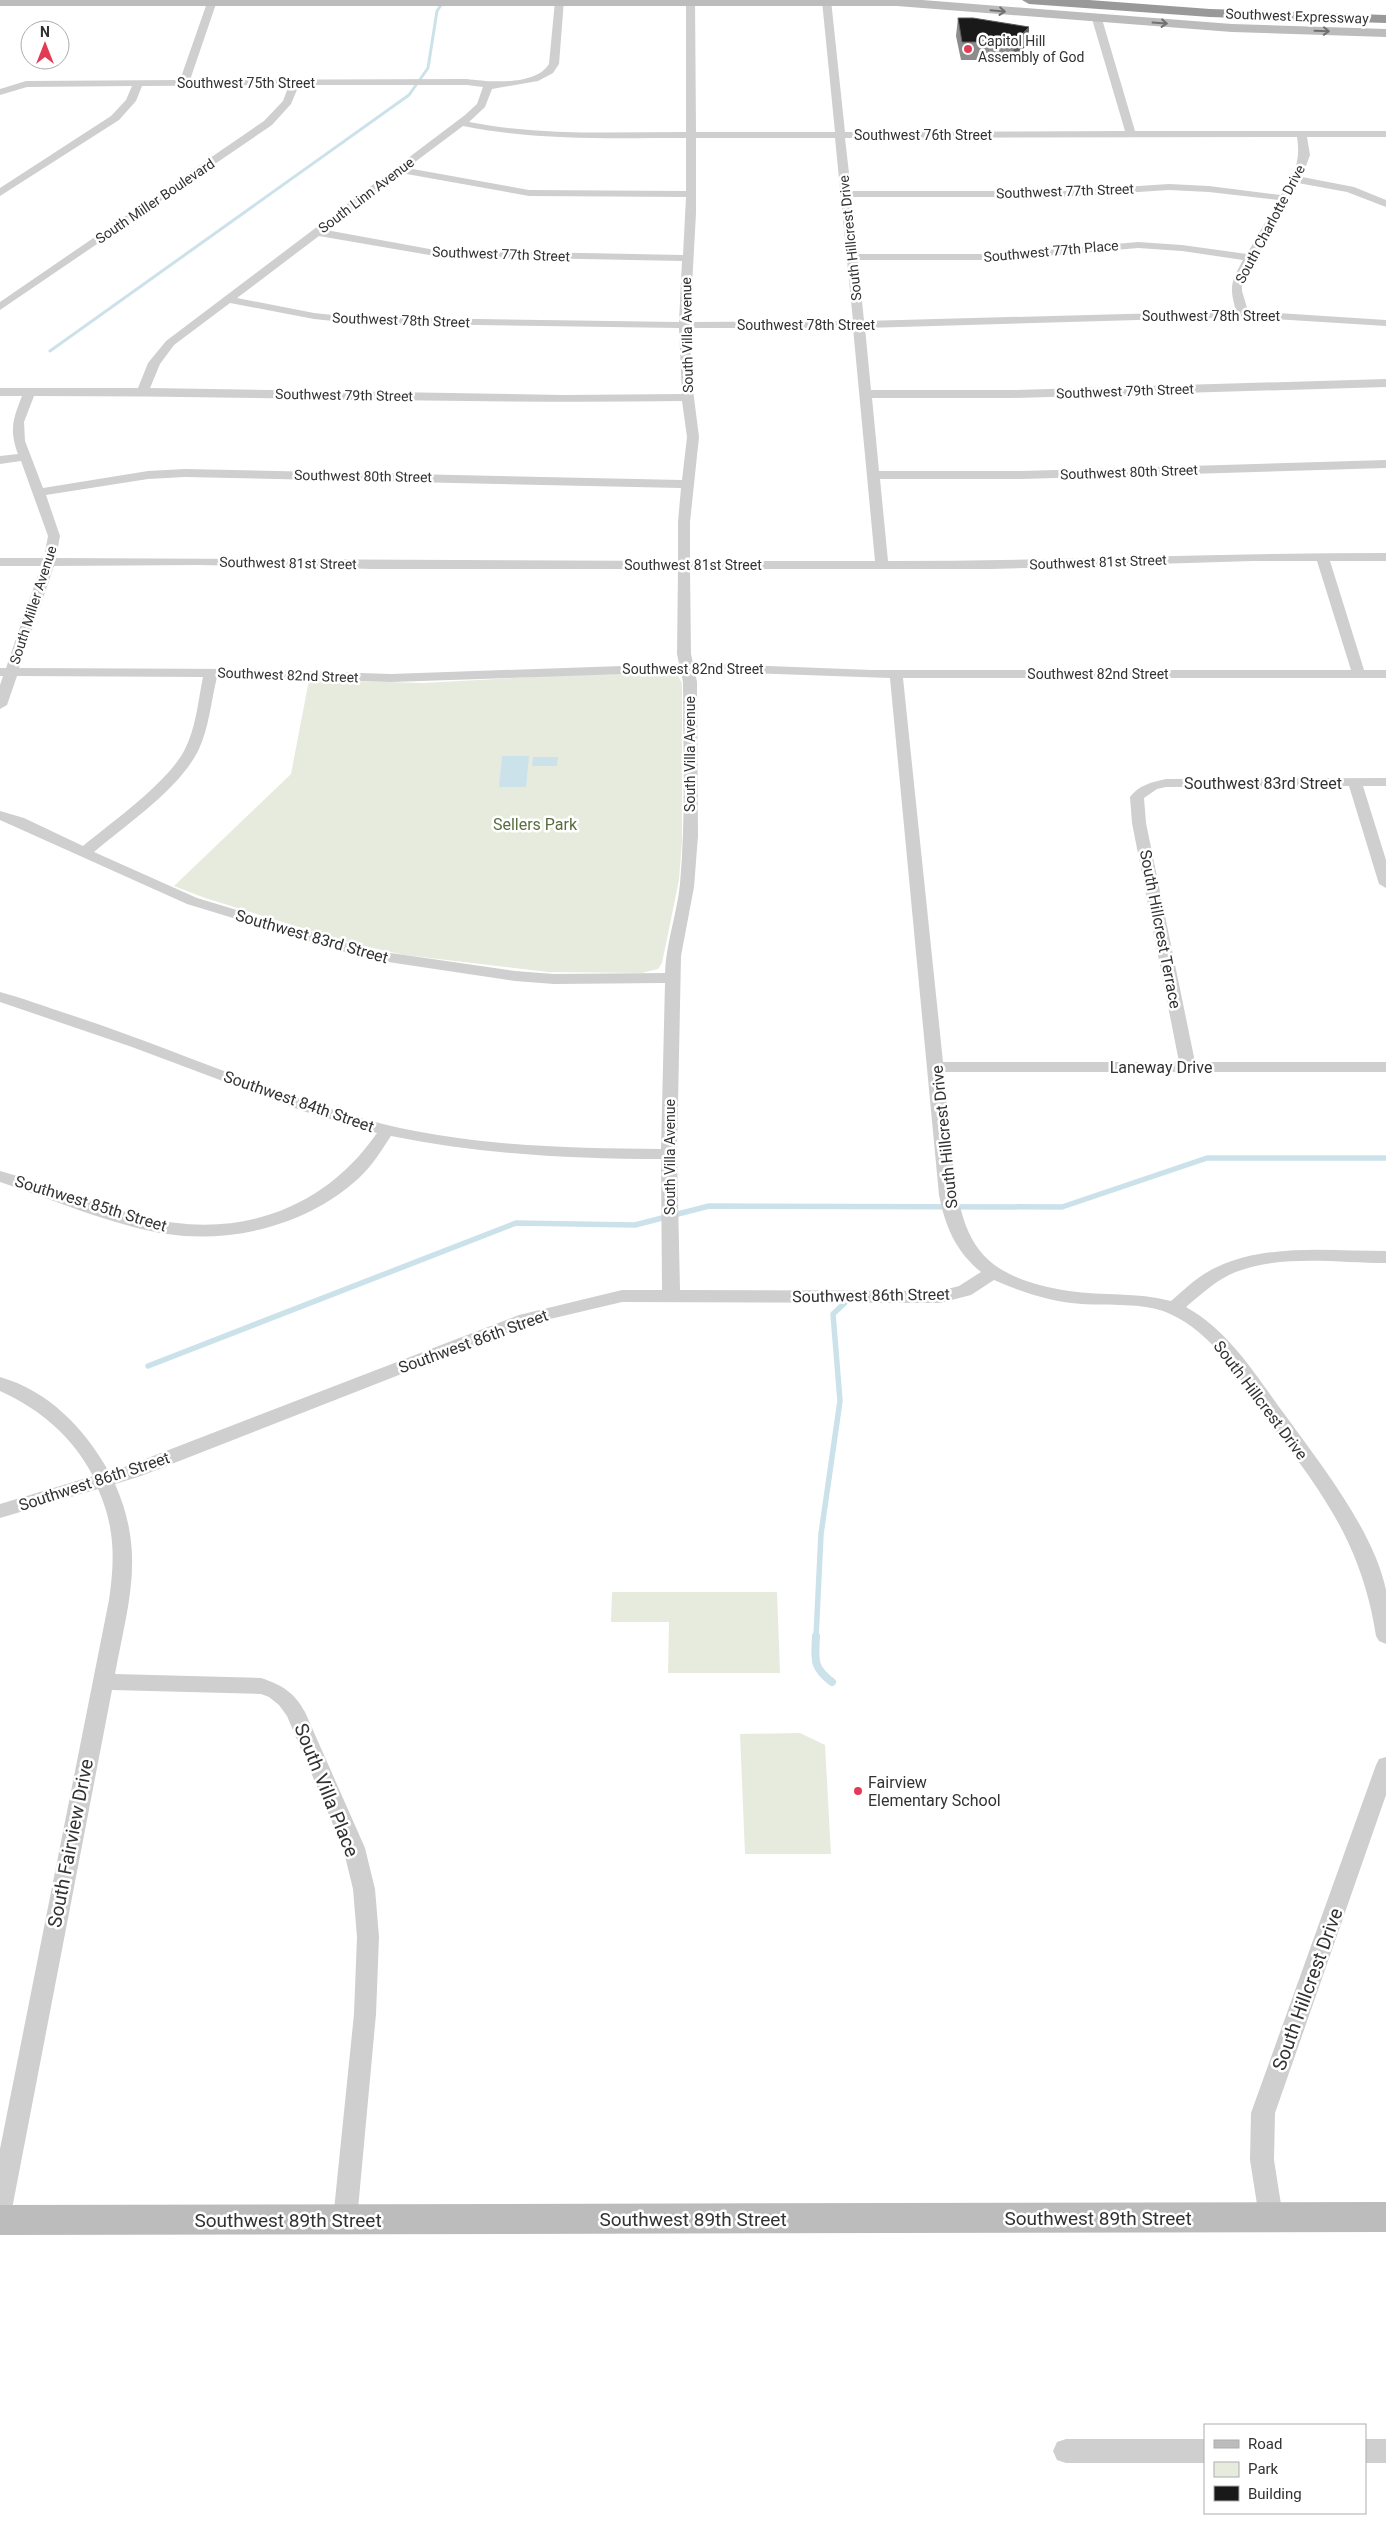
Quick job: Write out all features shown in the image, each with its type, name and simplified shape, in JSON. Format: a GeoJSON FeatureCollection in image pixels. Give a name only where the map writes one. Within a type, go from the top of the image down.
{"type":"FeatureCollection","features":[{"type":"Feature","properties":{"kind":"highway","name":"Southwest Expressway"},"geometry":{"type":"LineString","coordinates":[[1029,0],[1210,13],[1386,19]]}},
{"type":"Feature","properties":{"kind":"highway","name":"Southwest Expressway"},"geometry":{"type":"LineString","coordinates":[[1131,0],[1386,11]]}},
{"type":"Feature","properties":{"kind":"main road"},"geometry":{"type":"LineString","coordinates":[[874,0],[1096,19],[1232,28],[1386,33]]}},
{"type":"Feature","properties":{"kind":"main road"},"geometry":{"type":"LineString","coordinates":[[0,2],[897,2]]}},
{"type":"Feature","properties":{"kind":"main road","name":"Southwest 89th Street"},"geometry":{"type":"LineString","coordinates":[[0,2220],[1386,2217]]}},
{"type":"Feature","properties":{"kind":"street"},"geometry":{"type":"LineString","coordinates":[[184,83],[212,1]]}},
{"type":"Feature","properties":{"kind":"street"},"geometry":{"type":"LineString","coordinates":[[492,85],[530,80],[551,71],[554,64],[560,1]]}},
{"type":"Feature","properties":{"kind":"street","name":"South Villa Avenue"},"geometry":{"type":"LineString","coordinates":[[671,1297],[669,1154],[672,978],[674,949],[686,887],[690,853],[690,682],[684,654],[684,522],[692,436],[687,397],[684,325],[690,194],[691,1]]}},
{"type":"Feature","properties":{"kind":"street","name":"South Hillcrest Drive"},"geometry":{"type":"LineString","coordinates":[[827,1],[882,564]]}},
{"type":"Feature","properties":{"kind":"street"},"geometry":{"type":"LineString","coordinates":[[1096,19],[1131,134]]}},
{"type":"Feature","properties":{"kind":"street","name":"South Miller Boulevard"},"geometry":{"type":"LineString","coordinates":[[0,308],[268,123],[288,102],[296,82]]}},
{"type":"Feature","properties":{"kind":"street","name":"Southwest 75th Street"},"geometry":{"type":"LineString","coordinates":[[0,92],[33,84],[430,82],[492,85]]}},
{"type":"Feature","properties":{"kind":"street"},"geometry":{"type":"LineString","coordinates":[[0,193],[105,126],[127,107],[138,83]]}},
{"type":"Feature","properties":{"kind":"street","name":"South Linn Avenue"},"geometry":{"type":"LineString","coordinates":[[143,392],[154,363],[164,349],[461,123],[478,109],[487,88],[492,85]]}},
{"type":"Feature","properties":{"kind":"street","name":"Southwest 76th Street"},"geometry":{"type":"LineString","coordinates":[[461,123],[538,135],[1386,134]]}},
{"type":"Feature","properties":{"kind":"street","name":"South Charlotte Drive"},"geometry":{"type":"LineString","coordinates":[[1243,314],[1236,286],[1249,258],[1304,160],[1302,134]]}},
{"type":"Feature","properties":{"kind":"street"},"geometry":{"type":"LineString","coordinates":[[399,170],[530,193],[690,194]]}},
{"type":"Feature","properties":{"kind":"street"},"geometry":{"type":"LineString","coordinates":[[1295,179],[1350,189],[1386,204]]}},
{"type":"Feature","properties":{"kind":"street","name":"Southwest 77th Street"},"geometry":{"type":"LineString","coordinates":[[846,194],[1062,194],[1175,187],[1283,198]]}},
{"type":"Feature","properties":{"kind":"street","name":"Southwest 77th Street"},"geometry":{"type":"LineString","coordinates":[[317,232],[435,253],[688,258]]}},
{"type":"Feature","properties":{"kind":"street","name":"Southwest 77th Place"},"geometry":{"type":"LineString","coordinates":[[851,257],[1002,257],[1138,245],[1182,248],[1249,258]]}},
{"type":"Feature","properties":{"kind":"street","name":"Southwest 78th Street"},"geometry":{"type":"LineString","coordinates":[[228,299],[314,316],[352,320],[684,325],[859,324],[1243,314],[1300,316],[1386,323]]}},
{"type":"Feature","properties":{"kind":"street","name":"Southwest 79th Street"},"geometry":{"type":"LineString","coordinates":[[864,394],[1012,394],[1386,384]]}},
{"type":"Feature","properties":{"kind":"street","name":"Southwest 79th Street"},"geometry":{"type":"LineString","coordinates":[[0,392],[143,392],[572,399],[687,397]]}},
{"type":"Feature","properties":{"kind":"street","name":"South Miller Avenue"},"geometry":{"type":"LineString","coordinates":[[0,705],[6,672],[50,562],[54,536],[39,492],[23,457],[18,426],[29,392]]}},
{"type":"Feature","properties":{"kind":"street"},"geometry":{"type":"LineString","coordinates":[[0,460],[23,457]]}},
{"type":"Feature","properties":{"kind":"street","name":"Southwest 80th Street"},"geometry":{"type":"LineString","coordinates":[[872,475],[1031,475],[1386,464]]}},
{"type":"Feature","properties":{"kind":"street","name":"Southwest 80th Street"},"geometry":{"type":"LineString","coordinates":[[39,492],[148,475],[185,473],[688,484]]}},
{"type":"Feature","properties":{"kind":"street"},"geometry":{"type":"LineString","coordinates":[[1322,557],[1359,674]]}},
{"type":"Feature","properties":{"kind":"street","name":"Southwest 81st Street"},"geometry":{"type":"LineString","coordinates":[[0,562],[199,561],[337,565],[1056,564],[1386,557]]}},
{"type":"Feature","properties":{"kind":"street","name":"Southwest 82nd Street"},"geometry":{"type":"LineString","coordinates":[[6,672],[211,673],[391,678],[687,667],[896,674],[1386,674]]}},
{"type":"Feature","properties":{"kind":"street"},"geometry":{"type":"LineString","coordinates":[[84,852],[169,778],[186,760],[195,739],[211,673]]}},
{"type":"Feature","properties":{"kind":"street","name":"South Hillcrest Drive"},"geometry":{"type":"LineString","coordinates":[[896,674],[948,1194],[955,1227],[961,1241],[969,1252],[993,1273],[1017,1283],[1061,1295],[1122,1299],[1174,1308],[1200,1325],[1221,1345],[1244,1372],[1326,1487],[1365,1558],[1386,1636]]}},
{"type":"Feature","properties":{"kind":"street"},"geometry":{"type":"LineString","coordinates":[[1355,782],[1386,884]]}},
{"type":"Feature","properties":{"kind":"street","name":"Southwest 83rd Street"},"geometry":{"type":"LineString","coordinates":[[1141,793],[1152,786],[1173,783],[1386,782]]}},
{"type":"Feature","properties":{"kind":"street","name":"South Hillcrest Terrace"},"geometry":{"type":"LineString","coordinates":[[1141,793],[1136,801],[1137,812],[1188,1067]]}},
{"type":"Feature","properties":{"kind":"street","name":"Southwest 83rd Street"},"geometry":{"type":"LineString","coordinates":[[0,815],[19,821],[192,901],[368,954],[515,976],[554,979],[672,978]]}},
{"type":"Feature","properties":{"kind":"street","name":"Southwest 84th Street"},"geometry":{"type":"LineString","coordinates":[[0,998],[182,1060],[301,1105],[387,1130],[474,1145],[531,1151],[669,1154]]}},
{"type":"Feature","properties":{"kind":"street","name":"Laneway Drive"},"geometry":{"type":"LineString","coordinates":[[936,1067],[1386,1067]]}},
{"type":"Feature","properties":{"kind":"street","name":"Southwest 85th Street"},"geometry":{"type":"LineString","coordinates":[[0,1176],[154,1225],[195,1230],[232,1228],[267,1221],[293,1212],[330,1193],[361,1166],[387,1130]]}},
{"type":"Feature","properties":{"kind":"street"},"geometry":{"type":"LineString","coordinates":[[1174,1308],[1208,1280],[1222,1272],[1254,1261],[1302,1258],[1386,1258]]}},
{"type":"Feature","properties":{"kind":"street","name":"Southwest 86th Street"},"geometry":{"type":"LineString","coordinates":[[0,1511],[134,1471],[524,1319],[622,1296],[940,1297],[965,1291],[993,1273]]}},
{"type":"Feature","properties":{"kind":"street","name":"South Fairview Drive"},"geometry":{"type":"LineString","coordinates":[[0,1383],[37,1400],[80,1438],[113,1505],[124,1556],[119,1600],[0,2209]]}},
{"type":"Feature","properties":{"kind":"street","name":"South Villa Place"},"geometry":{"type":"LineString","coordinates":[[102,1682],[228,1684],[261,1686],[276,1691],[286,1699],[295,1712],[322,1770],[354,1848],[364,1889],[368,1937],[362,2048],[345,2220]]}},
{"type":"Feature","properties":{"kind":"street","name":"South Hillcrest Drive"},"geometry":{"type":"LineString","coordinates":[[1271,2217],[1262,2160],[1263,2113],[1386,1765]]}},
{"type":"Feature","properties":{"kind":"street"},"geometry":{"type":"LineString","coordinates":[[1066,2451],[1204,2451]]}},
{"type":"Feature","properties":{"kind":"street"},"geometry":{"type":"LineString","coordinates":[[1366,2451],[1386,2451]]}},
{"type":"Feature","properties":{"kind":"green space","name":"Sellers Park"},"geometry":{"type":"Polygon","coordinates":[[[667,673],[678,676],[682,683],[682,841],[679,880],[662,963],[658,969],[642,973],[548,972],[405,955],[354,944],[205,898],[174,886],[291,774],[309,680],[423,683],[567,675],[667,673]]]}},
{"type":"Feature","properties":{"kind":"green space"},"geometry":{"type":"Polygon","coordinates":[[[612,1592],[777,1592],[780,1673],[668,1673],[669,1622],[611,1622],[612,1592]]]}},
{"type":"Feature","properties":{"kind":"green space"},"geometry":{"type":"Polygon","coordinates":[[[800,1733],[825,1745],[831,1854],[745,1854],[740,1734],[800,1733]]]}},
{"type":"Feature","properties":{"kind":"water"},"geometry":{"type":"Polygon","coordinates":[[[502,756],[529,756],[526,787],[499,787],[502,756]]]}},
{"type":"Feature","properties":{"kind":"water"},"geometry":{"type":"Polygon","coordinates":[[[533,757],[558,757],[557,766],[532,766],[533,757]]]}},
{"type":"Feature","properties":{"kind":"building"},"geometry":{"type":"Polygon","coordinates":[[[958,18],[973,18],[1029,27],[1014,42],[997,39],[998,42],[962,42],[958,18]]]}},
{"type":"Feature","properties":{"kind":"waterway"},"geometry":{"type":"LineString","coordinates":[[50,351],[409,95],[428,68],[437,11],[441,5]]}},
{"type":"Feature","properties":{"kind":"waterway"},"geometry":{"type":"LineString","coordinates":[[148,1366],[516,1223],[635,1225],[709,1206],[1062,1207],[1207,1158],[1386,1158]]}},
{"type":"Feature","properties":{"kind":"waterway"},"geometry":{"type":"LineString","coordinates":[[816,1637],[821,1534],[840,1401],[833,1314],[850,1298]]}},
{"type":"Feature","properties":{"kind":"waterway"},"geometry":{"type":"LineString","coordinates":[[816,1636],[816,1662],[821,1672],[832,1682]]}},
{"type":"Feature","properties":{"kind":"place","name":"Capitol Hill Assembly of God"},"geometry":{"type":"Point","coordinates":[968,49]}},
{"type":"Feature","properties":{"kind":"place","name":"Fairview Elementary School"},"geometry":{"type":"Point","coordinates":[858,1791]}}]}
